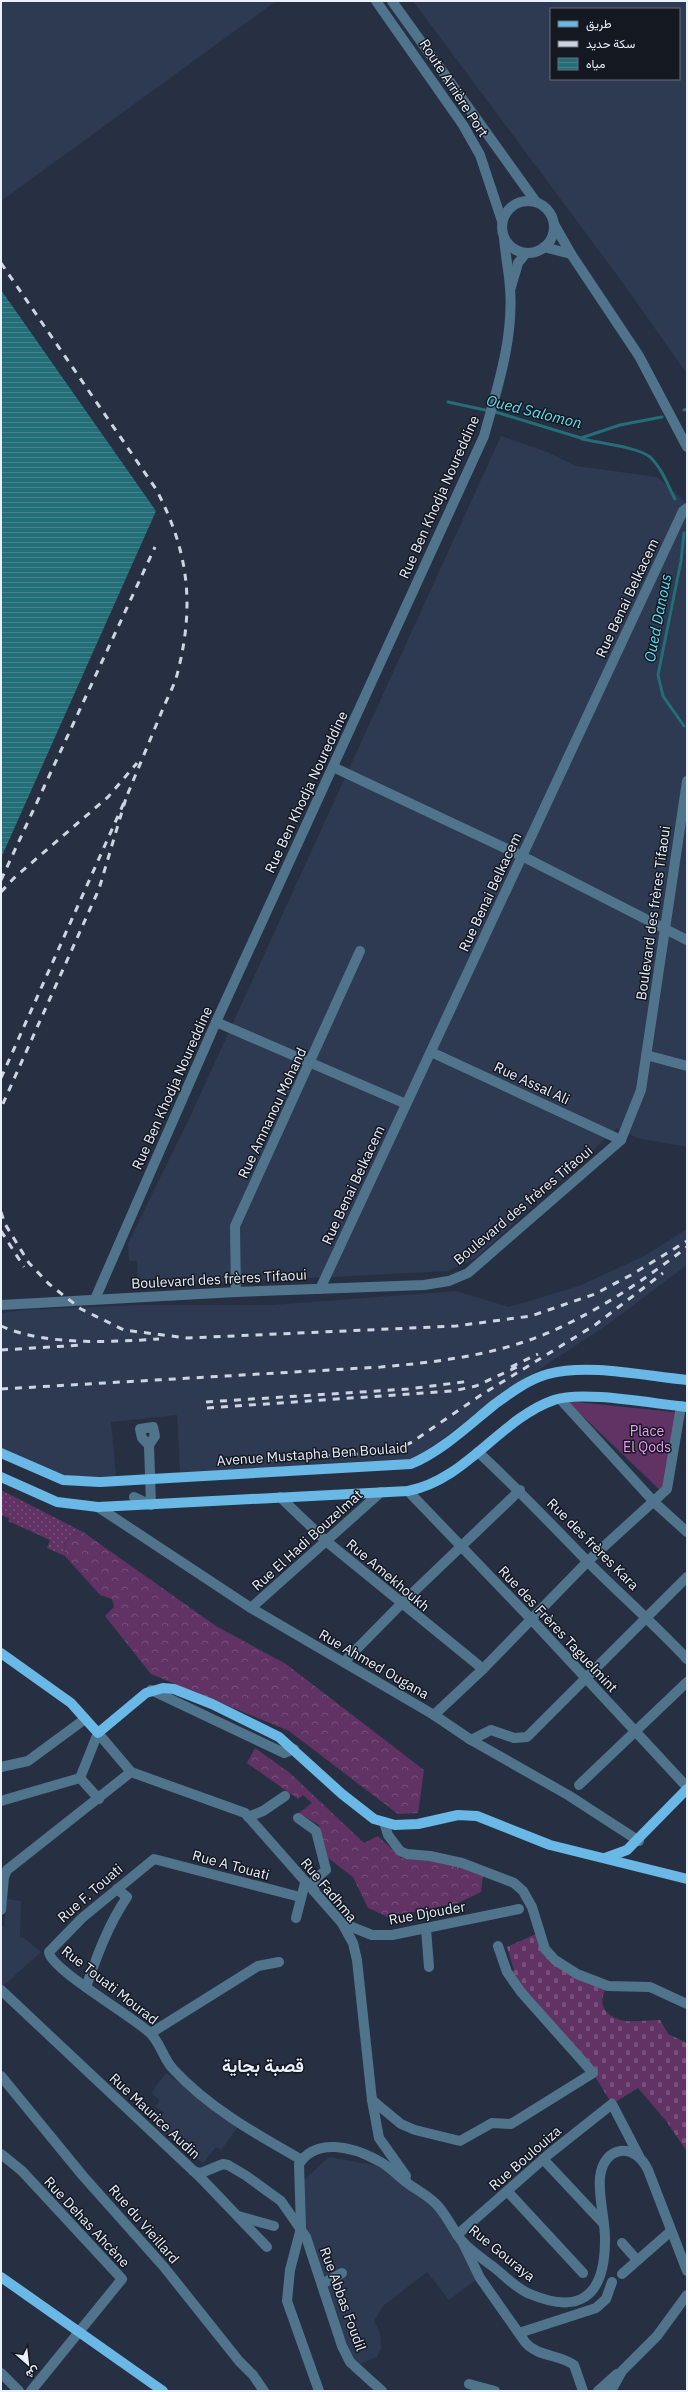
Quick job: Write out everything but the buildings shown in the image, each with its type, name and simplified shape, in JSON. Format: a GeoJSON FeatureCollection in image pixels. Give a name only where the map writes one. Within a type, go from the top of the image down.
{"type":"FeatureCollection","features":[{"type":"Feature","properties":{"kind":"main road","name":"Avenue Mustapha Ben Boulaid"},"geometry":{"type":"LineString","coordinates":[[1,1453],[63,1480],[100,1482],[410,1464],[435,1451],[501,1400],[546,1374],[570,1370],[594,1370],[687,1380]]}},
{"type":"Feature","properties":{"kind":"main road"},"geometry":{"type":"LineString","coordinates":[[1,1477],[58,1502],[98,1507],[408,1491],[433,1483],[478,1452],[527,1414],[560,1399],[592,1397],[684,1406]]}},
{"type":"Feature","properties":{"kind":"main road"},"geometry":{"type":"LineString","coordinates":[[1,1653],[57,1691],[98,1733],[140,1696],[151,1690],[163,1688],[180,1690],[280,1737],[366,1815],[384,1822],[395,1825],[418,1824],[458,1815],[477,1816],[550,1845],[595,1858],[621,1862],[639,1868],[687,1879]]}},
{"type":"Feature","properties":{"kind":"main road"},"geometry":{"type":"LineString","coordinates":[[639,1868],[631,1859],[631,1853],[639,1841],[687,1788]]}},
{"type":"Feature","properties":{"kind":"main road"},"geometry":{"type":"LineString","coordinates":[[595,1858],[605,1858],[628,1850],[639,1841]]}},
{"type":"Feature","properties":{"kind":"main road"},"geometry":{"type":"LineString","coordinates":[[1,2277],[163,2391]]}},
{"type":"Feature","properties":{"kind":"street","name":"Route Arrière Port"},"geometry":{"type":"LineString","coordinates":[[376,1],[463,125],[480,155],[502,221]]}},
{"type":"Feature","properties":{"kind":"street","name":"Route Arrière Port"},"geometry":{"type":"LineString","coordinates":[[392,1],[536,202]]}},
{"type":"Feature","properties":{"kind":"street"},"geometry":{"type":"LineString","coordinates":[[554,224],[550,241],[544,247],[526,253],[513,248],[504,237],[502,221],[506,213],[516,204],[528,201],[536,202],[548,210],[571,254],[639,356],[687,447]]}},
{"type":"Feature","properties":{"kind":"street","name":"Rue Ben Khodja Noureddine"},"geometry":{"type":"LineString","coordinates":[[95,1299],[216,1022],[484,436],[500,380],[509,317],[510,289],[504,237]]}},
{"type":"Feature","properties":{"kind":"street"},"geometry":{"type":"LineString","coordinates":[[544,247],[571,254]]}},
{"type":"Feature","properties":{"kind":"street","name":"Rue Ben Khodja Noureddine"},"geometry":{"type":"LineString","coordinates":[[510,289],[518,263],[526,253]]}},
{"type":"Feature","properties":{"kind":"street","name":"Rue Benai Belkacem"},"geometry":{"type":"LineString","coordinates":[[320,1289],[680,518],[687,508]]}},
{"type":"Feature","properties":{"kind":"street"},"geometry":{"type":"LineString","coordinates":[[333,767],[522,856],[665,927],[687,940]]}},
{"type":"Feature","properties":{"kind":"street","name":"Boulevard des frères Tifaoui"},"geometry":{"type":"LineString","coordinates":[[1,1305],[236,1292],[424,1285],[449,1281],[468,1273],[621,1140],[641,1090],[687,781]]}},
{"type":"Feature","properties":{"kind":"street","name":"Rue Amnanou Mohand"},"geometry":{"type":"LineString","coordinates":[[236,1292],[234,1226],[360,951]]}},
{"type":"Feature","properties":{"kind":"street"},"geometry":{"type":"LineString","coordinates":[[216,1022],[406,1104]]}},
{"type":"Feature","properties":{"kind":"street","name":"Rue Assal Ali"},"geometry":{"type":"LineString","coordinates":[[430,1052],[621,1140]]}},
{"type":"Feature","properties":{"kind":"street"},"geometry":{"type":"LineString","coordinates":[[646,1055],[687,1066]]}},
{"type":"Feature","properties":{"kind":"street"},"geometry":{"type":"LineString","coordinates":[[560,1399],[655,1503],[687,1532]]}},
{"type":"Feature","properties":{"kind":"street"},"geometry":{"type":"LineString","coordinates":[[434,1715],[483,1669],[588,1562],[655,1503],[667,1489],[684,1406]]}},
{"type":"Feature","properties":{"kind":"street"},"geometry":{"type":"LineString","coordinates":[[134,1497],[152,1505],[149,1445]]}},
{"type":"Feature","properties":{"kind":"street","name":"Rue des frères Kara"},"geometry":{"type":"LineString","coordinates":[[478,1452],[520,1490],[588,1562],[648,1617],[687,1659]]}},
{"type":"Feature","properties":{"kind":"street"},"geometry":{"type":"LineString","coordinates":[[134,1485],[150,1478]]}},
{"type":"Feature","properties":{"kind":"street"},"geometry":{"type":"LineString","coordinates":[[344,1662],[400,1604],[520,1490]]}},
{"type":"Feature","properties":{"kind":"street","name":"Rue des Frères Taguelmint"},"geometry":{"type":"LineString","coordinates":[[408,1491],[531,1619],[687,1788]]}},
{"type":"Feature","properties":{"kind":"street","name":"Rue El Hadi Bouzelmat"},"geometry":{"type":"LineString","coordinates":[[251,1608],[381,1492]]}},
{"type":"Feature","properties":{"kind":"street","name":"Rue Amekhoukh"},"geometry":{"type":"LineString","coordinates":[[280,1497],[326,1541],[400,1604],[483,1669]]}},
{"type":"Feature","properties":{"kind":"street","name":"Rue Ahmed Ougana"},"geometry":{"type":"LineString","coordinates":[[98,1507],[251,1608],[434,1715],[471,1740],[568,1795],[639,1841]]}},
{"type":"Feature","properties":{"kind":"street"},"geometry":{"type":"LineString","coordinates":[[471,1740],[491,1730],[514,1738],[527,1737],[687,1577]]}},
{"type":"Feature","properties":{"kind":"street"},"geometry":{"type":"LineString","coordinates":[[579,1785],[687,1682]]}},
{"type":"Feature","properties":{"kind":"street"},"geometry":{"type":"LineString","coordinates":[[1,1767],[28,1761],[85,1719]]}},
{"type":"Feature","properties":{"kind":"street"},"geometry":{"type":"LineString","coordinates":[[1,1910],[5,1873],[11,1866],[99,1799],[131,1772],[98,1733],[80,1778]]}},
{"type":"Feature","properties":{"kind":"street","name":"Rue Fadhma"},"geometry":{"type":"LineString","coordinates":[[131,1772],[245,1813],[346,1927],[357,1960],[372,2100],[379,2138],[406,2176],[405,2181]]}},
{"type":"Feature","properties":{"kind":"street"},"geometry":{"type":"LineString","coordinates":[[80,1778],[99,1799]]}},
{"type":"Feature","properties":{"kind":"street"},"geometry":{"type":"LineString","coordinates":[[1,1801],[80,1778]]}},
{"type":"Feature","properties":{"kind":"street"},"geometry":{"type":"LineString","coordinates":[[248,1817],[263,1811],[285,1796]]}},
{"type":"Feature","properties":{"kind":"street"},"geometry":{"type":"LineString","coordinates":[[298,1818],[316,1831],[326,1870],[315,1880],[314,1891]]}},
{"type":"Feature","properties":{"kind":"street"},"geometry":{"type":"LineString","coordinates":[[384,1822],[388,1835],[400,1851],[407,1854],[430,1856],[481,1868],[514,1883],[523,1891],[525,1908],[545,1949],[555,1960],[577,1974],[608,1986],[650,1987],[687,2004]]}},
{"type":"Feature","properties":{"kind":"street","name":"Rue F. Touati"},"geometry":{"type":"LineString","coordinates":[[49,1952],[82,1918],[154,1859]]}},
{"type":"Feature","properties":{"kind":"street","name":"Rue A Touati"},"geometry":{"type":"LineString","coordinates":[[154,1859],[300,1897]]}},
{"type":"Feature","properties":{"kind":"street"},"geometry":{"type":"LineString","coordinates":[[296,1918],[300,1897],[306,1883]]}},
{"type":"Feature","properties":{"kind":"street"},"geometry":{"type":"LineString","coordinates":[[86,1987],[114,1917],[127,1897],[117,1889]]}},
{"type":"Feature","properties":{"kind":"street","name":"Rue Djouder"},"geometry":{"type":"LineString","coordinates":[[346,1927],[372,1935],[392,1935],[525,1908]]}},
{"type":"Feature","properties":{"kind":"street"},"geometry":{"type":"LineString","coordinates":[[426,1929],[429,1967]]}},
{"type":"Feature","properties":{"kind":"street"},"geometry":{"type":"LineString","coordinates":[[372,2100],[401,2124],[460,2141],[492,2123],[511,2124],[593,2073],[521,1992],[508,1972],[498,1946]]}},
{"type":"Feature","properties":{"kind":"street","name":"Rue Touati Mourad"},"geometry":{"type":"LineString","coordinates":[[49,1952],[52,1959],[86,1987],[151,2033],[173,2069],[211,2102],[238,2123],[302,2160]]}},
{"type":"Feature","properties":{"kind":"street"},"geometry":{"type":"LineString","coordinates":[[151,2033],[258,1966],[279,1962]]}},
{"type":"Feature","properties":{"kind":"street","name":"Rue Maurice Audin"},"geometry":{"type":"LineString","coordinates":[[1,1990],[194,2171],[201,2173],[223,2164],[228,2165],[274,2195],[287,2209],[300,2228]]}},
{"type":"Feature","properties":{"kind":"street","name":"Rue du Vieillard"},"geometry":{"type":"LineString","coordinates":[[1,2076],[83,2176],[164,2267],[239,2361],[257,2380],[264,2391]]}},
{"type":"Feature","properties":{"kind":"street","name":"Rue Boulouiza"},"geometry":{"type":"LineString","coordinates":[[460,2238],[543,2159],[612,2104],[639,2156]]}},
{"type":"Feature","properties":{"kind":"street","name":"Rue Gouraya"},"geometry":{"type":"LineString","coordinates":[[302,2160],[319,2148],[331,2145],[377,2160],[436,2203],[460,2238],[517,2286],[530,2294],[558,2302],[577,2301],[590,2294],[598,2281],[605,2242],[600,2189],[603,2165],[609,2157],[616,2152],[625,2150],[639,2156]]}},
{"type":"Feature","properties":{"kind":"street","name":"Rue Dehas Ahcène"},"geometry":{"type":"LineString","coordinates":[[1,2154],[22,2171],[122,2279],[80,2332]]}},
{"type":"Feature","properties":{"kind":"street"},"geometry":{"type":"LineString","coordinates":[[639,2156],[648,2170],[670,2231],[687,2271]]}},
{"type":"Feature","properties":{"kind":"street"},"geometry":{"type":"LineString","coordinates":[[543,2159],[603,2222]]}},
{"type":"Feature","properties":{"kind":"street"},"geometry":{"type":"LineString","coordinates":[[302,2160],[298,2168],[300,2228],[290,2270],[287,2301],[319,2391]]}},
{"type":"Feature","properties":{"kind":"street"},"geometry":{"type":"LineString","coordinates":[[194,2171],[267,2247]]}},
{"type":"Feature","properties":{"kind":"street"},"geometry":{"type":"LineString","coordinates":[[508,2192],[583,2273]]}},
{"type":"Feature","properties":{"kind":"street"},"geometry":{"type":"LineString","coordinates":[[287,2209],[291,2212],[294,2211],[299,2203]]}},
{"type":"Feature","properties":{"kind":"street"},"geometry":{"type":"LineString","coordinates":[[238,2216],[274,2226]]}},
{"type":"Feature","properties":{"kind":"street","name":"Rue Abbas Foudil"},"geometry":{"type":"LineString","coordinates":[[300,2228],[306,2237],[342,2346],[350,2362],[382,2391]]}},
{"type":"Feature","properties":{"kind":"street"},"geometry":{"type":"LineString","coordinates":[[622,2274],[670,2231]]}},
{"type":"Feature","properties":{"kind":"street"},"geometry":{"type":"LineString","coordinates":[[460,2238],[480,2278],[519,2333],[534,2351],[562,2358],[574,2365],[583,2391]]}},
{"type":"Feature","properties":{"kind":"street"},"geometry":{"type":"LineString","coordinates":[[622,2243],[637,2260]]}},
{"type":"Feature","properties":{"kind":"street"},"geometry":{"type":"LineString","coordinates":[[322,2284],[342,2273]]}},
{"type":"Feature","properties":{"kind":"street"},"geometry":{"type":"LineString","coordinates":[[519,2333],[596,2308],[606,2299],[612,2282]]}},
{"type":"Feature","properties":{"kind":"street"},"geometry":{"type":"LineString","coordinates":[[598,2391],[606,2382],[622,2371],[661,2332],[686,2297]]}},
{"type":"Feature","properties":{"kind":"street"},"geometry":{"type":"LineString","coordinates":[[31,2391],[80,2332]]}},
{"type":"Feature","properties":{"kind":"street"},"geometry":{"type":"LineString","coordinates":[[611,2391],[622,2371]]}},
{"type":"Feature","properties":{"kind":"street"},"geometry":{"type":"LineString","coordinates":[[1,2373],[19,2391]]}},
{"type":"Feature","properties":{"kind":"street"},"geometry":{"type":"LineString","coordinates":[[257,2380],[271,2391]]}},
{"type":"Feature","properties":{"kind":"street"},"geometry":{"type":"LineString","coordinates":[[469,2384],[495,2391]]}},
{"type":"Feature","properties":{"kind":"shaded area"},"geometry":{"type":"Polygon","coordinates":[[[1,1],[276,1],[1,201],[1,1]]]}},
{"type":"Feature","properties":{"kind":"shaded area"},"geometry":{"type":"Polygon","coordinates":[[[413,1],[687,1],[687,374],[623,283],[413,1]]]}},
{"type":"Feature","properties":{"kind":"shaded area"},"geometry":{"type":"Polygon","coordinates":[[[501,436],[545,451],[576,466],[657,477],[687,503],[687,1147],[637,1138],[617,1128],[476,1258],[448,1271],[138,1287],[137,1261],[129,1261],[128,1243],[189,1119],[501,436]]]}},
{"type":"Feature","properties":{"kind":"shaded area"},"geometry":{"type":"Polygon","coordinates":[[[687,1229],[687,1265],[607,1325],[499,1396],[432,1447],[410,1459],[180,1472],[177,1415],[111,1422],[116,1476],[64,1476],[1,1449],[1,1313],[23,1310],[144,1305],[272,1305],[456,1291],[509,1307],[579,1286],[646,1255],[687,1229]]]}},
{"type":"Feature","properties":{"kind":"shaded area"},"geometry":{"type":"Polygon","coordinates":[[[7,1899],[21,1901],[20,1937],[24,1938],[41,1952],[2,1987],[1,1926],[4,1926],[7,1899]]]}},
{"type":"Feature","properties":{"kind":"shaded area"},"geometry":{"type":"Polygon","coordinates":[[[166,2073],[238,2127],[221,2150],[216,2147],[203,2163],[155,2126],[164,2112],[155,2106],[160,2100],[151,2093],[166,2073]]]}},
{"type":"Feature","properties":{"kind":"shaded area"},"geometry":{"type":"Polygon","coordinates":[[[329,2157],[379,2166],[433,2205],[459,2244],[477,2279],[449,2300],[427,2272],[383,2306],[374,2321],[380,2333],[381,2348],[377,2357],[357,2365],[352,2360],[304,2226],[303,2181],[329,2157]]]}},
{"type":"Feature","properties":{"kind":"green space","name":"Place El Qods"},"geometry":{"type":"Polygon","coordinates":[[[567,1401],[683,1413],[664,1494],[567,1401]]]}},
{"type":"Feature","properties":{"kind":"green space"},"geometry":{"type":"Polygon","coordinates":[[[1,1490],[83,1532],[73,1534],[64,1544],[65,1556],[47,1548],[50,1540],[8,1521],[9,1518],[1,1515],[1,1490]]]}},
{"type":"Feature","properties":{"kind":"green space"},"geometry":{"type":"Polygon","coordinates":[[[83,1532],[216,1626],[286,1664],[424,1770],[418,1813],[398,1814],[289,1731],[151,1674],[105,1616],[114,1607],[112,1599],[100,1595],[65,1556],[64,1545],[73,1534],[83,1532]]]}},
{"type":"Feature","properties":{"kind":"green space"},"geometry":{"type":"Polygon","coordinates":[[[255,1748],[290,1773],[364,1843],[378,1836],[401,1858],[428,1860],[483,1873],[481,1892],[458,1903],[388,1917],[368,1908],[353,1877],[328,1858],[319,1825],[299,1813],[312,1803],[303,1795],[298,1799],[247,1763],[255,1748]]]}},
{"type":"Feature","properties":{"kind":"green space"},"geometry":{"type":"Polygon","coordinates":[[[538,1933],[555,1960],[608,1986],[604,1992],[602,2003],[607,2013],[612,2017],[625,2021],[660,2020],[668,2034],[687,2043],[687,2152],[667,2122],[638,2088],[612,2104],[593,2073],[508,1972],[514,1970],[507,1947],[538,1933]]]}},
{"type":"Feature","properties":{"kind":"water"},"geometry":{"type":"Polygon","coordinates":[[[1,290],[156,511],[1,858],[1,290]]]}},
{"type":"Feature","properties":{"kind":"waterway","name":"Oued Salomon"},"geometry":{"type":"LineString","coordinates":[[448,402],[499,413],[581,438],[620,425],[662,417]]}},
{"type":"Feature","properties":{"kind":"waterway","name":"Oued Danous"},"geometry":{"type":"LineString","coordinates":[[582,439],[628,448],[650,457],[661,472],[675,499]]}},
{"type":"Feature","properties":{"kind":"waterway","name":"Oued Danous"},"geometry":{"type":"LineString","coordinates":[[684,533],[681,561],[658,675],[663,696],[684,726]]}},
{"type":"Feature","properties":{"kind":"railway"},"geometry":{"type":"LineString","coordinates":[[1,263],[156,489],[167,512],[182,555],[187,600],[183,646],[177,676],[126,798]]}},
{"type":"Feature","properties":{"kind":"railway"},"geometry":{"type":"LineString","coordinates":[[1,880],[155,547]]}},
{"type":"Feature","properties":{"kind":"railway"},"geometry":{"type":"LineString","coordinates":[[1,892],[14,878],[108,797],[137,763]]}},
{"type":"Feature","properties":{"kind":"railway"},"geometry":{"type":"LineString","coordinates":[[1,1078],[126,798],[99,889],[1,1108]]}},
{"type":"Feature","properties":{"kind":"railway"},"geometry":{"type":"LineString","coordinates":[[1,1212],[5,1224],[29,1263],[49,1284],[81,1309],[124,1330],[187,1338],[456,1326],[531,1316],[595,1294],[631,1275],[687,1241]]}},
{"type":"Feature","properties":{"kind":"railway"},"geometry":{"type":"LineString","coordinates":[[1,1231],[24,1267]]}},
{"type":"Feature","properties":{"kind":"railway"},"geometry":{"type":"LineString","coordinates":[[1,1389],[381,1367],[446,1360],[488,1352],[530,1340],[586,1314],[638,1283],[687,1247]]}},
{"type":"Feature","properties":{"kind":"railway"},"geometry":{"type":"LineString","coordinates":[[253,1461],[373,1453],[397,1449],[412,1442],[481,1395],[595,1325],[663,1273]]}},
{"type":"Feature","properties":{"kind":"railway"},"geometry":{"type":"LineString","coordinates":[[1,1326],[38,1337],[58,1340],[120,1341],[159,1339]]}},
{"type":"Feature","properties":{"kind":"railway"},"geometry":{"type":"LineString","coordinates":[[1,1350],[83,1345]]}},
{"type":"Feature","properties":{"kind":"railway"},"geometry":{"type":"LineString","coordinates":[[511,1367],[538,1354]]}},
{"type":"Feature","properties":{"kind":"railway"},"geometry":{"type":"LineString","coordinates":[[207,1408],[453,1391],[476,1386],[517,1367]]}},
{"type":"Feature","properties":{"kind":"railway"},"geometry":{"type":"LineString","coordinates":[[206,1402],[408,1389],[471,1381]]}},
{"type":"Feature","properties":{"kind":"district","name":"قصبة بجاية"},"geometry":{"type":"Point","coordinates":[263,2066]}}]}
